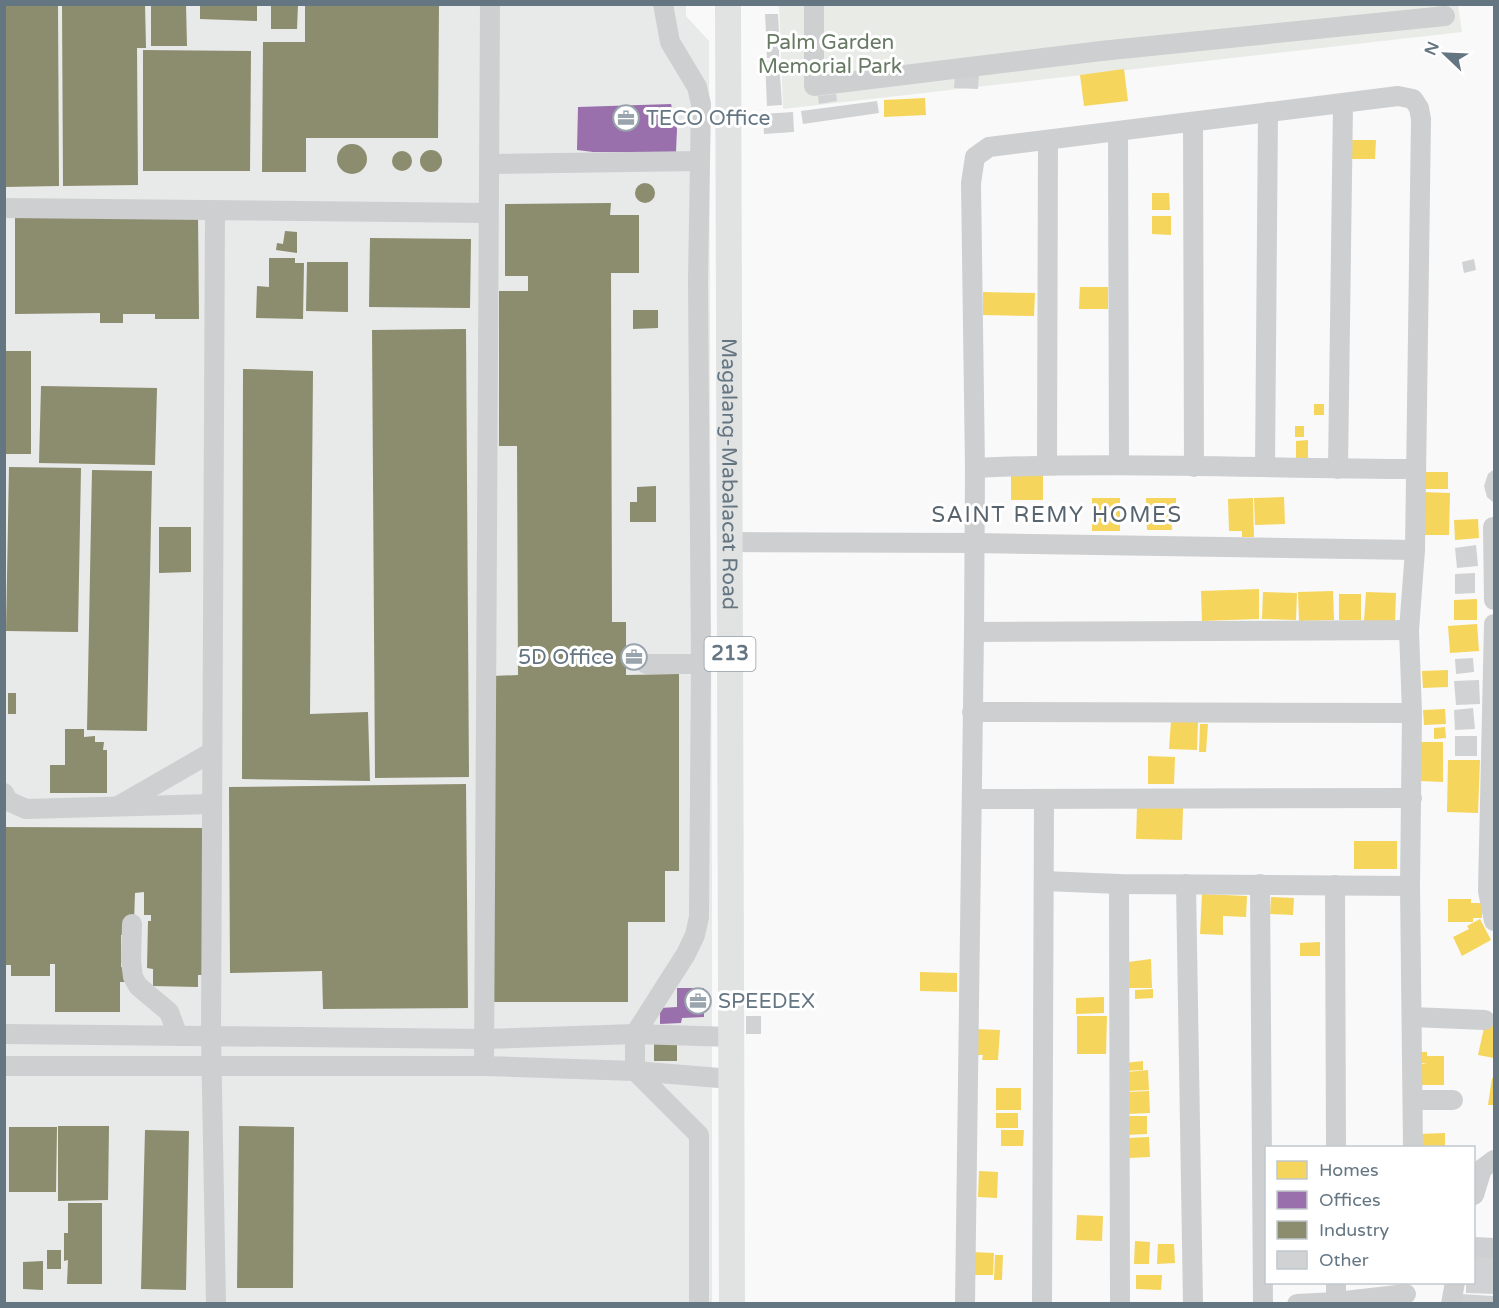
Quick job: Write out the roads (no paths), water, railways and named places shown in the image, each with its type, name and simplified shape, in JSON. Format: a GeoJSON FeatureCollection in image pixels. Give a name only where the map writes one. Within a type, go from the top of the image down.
{"type":"FeatureCollection","features":[{"type":"Feature","properties":{"kind":"main road","name":"Magalang-Mabalacat Road"},"geometry":{"type":"LineString","coordinates":[[728,4],[732,1304]]}},
{"type":"Feature","properties":{"kind":"street"},"geometry":{"type":"LineString","coordinates":[[484,1066],[490,4]]}},
{"type":"Feature","properties":{"kind":"street"},"geometry":{"type":"LineString","coordinates":[[663,4],[670,42],[698,87],[701,104],[699,161],[699,917],[695,934],[686,954],[635,1034],[635,1071],[699,1135],[699,1304]]}},
{"type":"Feature","properties":{"kind":"street"},"geometry":{"type":"LineString","coordinates":[[814,4],[814,86],[1101,51],[1445,16]]}},
{"type":"Feature","properties":{"kind":"street"},"geometry":{"type":"LineString","coordinates":[[965,1304],[972,712],[975,632],[971,183],[973,164],[980,152],[989,147],[1398,96],[1413,99],[1419,108],[1421,131],[1415,550],[1409,630],[1412,713],[1410,886],[1413,1146]]}},
{"type":"Feature","properties":{"kind":"street"},"geometry":{"type":"LineString","coordinates":[[1338,469],[1343,104]]}},
{"type":"Feature","properties":{"kind":"street"},"geometry":{"type":"LineString","coordinates":[[1265,467],[1268,112]]}},
{"type":"Feature","properties":{"kind":"street"},"geometry":{"type":"LineString","coordinates":[[1193,122],[1194,467]]}},
{"type":"Feature","properties":{"kind":"street"},"geometry":{"type":"LineString","coordinates":[[1118,132],[1119,465]]}},
{"type":"Feature","properties":{"kind":"street"},"geometry":{"type":"LineString","coordinates":[[1047,465],[1048,140]]}},
{"type":"Feature","properties":{"kind":"street"},"geometry":{"type":"LineString","coordinates":[[489,164],[699,161]]}},
{"type":"Feature","properties":{"kind":"street"},"geometry":{"type":"LineString","coordinates":[[4,208],[488,213]]}},
{"type":"Feature","properties":{"kind":"street"},"geometry":{"type":"LineString","coordinates":[[215,211],[211,1036],[216,1304]]}},
{"type":"Feature","properties":{"kind":"street"},"geometry":{"type":"LineString","coordinates":[[975,468],[1119,465],[1416,469]]}},
{"type":"Feature","properties":{"kind":"street"},"geometry":{"type":"LineString","coordinates":[[1493,527],[1494,600]]}},
{"type":"Feature","properties":{"kind":"street"},"geometry":{"type":"LineString","coordinates":[[729,542],[973,543],[1415,550]]}},
{"type":"Feature","properties":{"kind":"street"},"geometry":{"type":"LineString","coordinates":[[1494,624],[1488,891],[1494,921]]}},
{"type":"Feature","properties":{"kind":"street"},"geometry":{"type":"LineString","coordinates":[[975,632],[1409,630]]}},
{"type":"Feature","properties":{"kind":"street"},"geometry":{"type":"LineString","coordinates":[[646,664],[700,664]]}},
{"type":"Feature","properties":{"kind":"street"},"geometry":{"type":"LineString","coordinates":[[972,712],[1412,713]]}},
{"type":"Feature","properties":{"kind":"street"},"geometry":{"type":"LineString","coordinates":[[118,807],[212,752]]}},
{"type":"Feature","properties":{"kind":"street"},"geometry":{"type":"LineString","coordinates":[[4,793],[8,801],[26,809],[212,804]]}},
{"type":"Feature","properties":{"kind":"street"},"geometry":{"type":"LineString","coordinates":[[972,799],[1412,798]]}},
{"type":"Feature","properties":{"kind":"street"},"geometry":{"type":"LineString","coordinates":[[1042,1304],[1044,799]]}},
{"type":"Feature","properties":{"kind":"street"},"geometry":{"type":"LineString","coordinates":[[1044,881],[1119,884],[1410,886]]}},
{"type":"Feature","properties":{"kind":"street"},"geometry":{"type":"LineString","coordinates":[[1119,884],[1120,1304]]}},
{"type":"Feature","properties":{"kind":"street"},"geometry":{"type":"LineString","coordinates":[[1186,884],[1193,1304]]}},
{"type":"Feature","properties":{"kind":"street"},"geometry":{"type":"LineString","coordinates":[[1260,884],[1263,1304]]}},
{"type":"Feature","properties":{"kind":"street"},"geometry":{"type":"LineString","coordinates":[[1335,885],[1335,1146]]}},
{"type":"Feature","properties":{"kind":"street"},"geometry":{"type":"LineString","coordinates":[[132,924],[131,961],[134,977],[138,986],[169,1012],[178,1036]]}},
{"type":"Feature","properties":{"kind":"street"},"geometry":{"type":"LineString","coordinates":[[1412,1017],[1485,1020]]}},
{"type":"Feature","properties":{"kind":"street"},"geometry":{"type":"LineString","coordinates":[[4,1035],[484,1039],[635,1034],[731,1037]]}},
{"type":"Feature","properties":{"kind":"street"},"geometry":{"type":"LineString","coordinates":[[4,1066],[484,1066],[635,1071],[731,1079]]}},
{"type":"Feature","properties":{"kind":"street"},"geometry":{"type":"LineString","coordinates":[[1414,1100],[1453,1100]]}},
{"type":"Feature","properties":{"kind":"street"},"geometry":{"type":"LineString","coordinates":[[1475,1189],[1482,1170],[1494,1160]]}},
{"type":"Feature","properties":{"kind":"street"},"geometry":{"type":"LineString","coordinates":[[1475,1247],[1494,1248]]}},
{"type":"Feature","properties":{"kind":"street"},"geometry":{"type":"LineString","coordinates":[[1451,1304],[1455,1284]]}},
{"type":"Feature","properties":{"kind":"street"},"geometry":{"type":"LineString","coordinates":[[1297,1304],[1336,1292],[1406,1293]]}},
{"type":"Feature","properties":{"kind":"place","name":"TECO Office"},"geometry":{"type":"Point","coordinates":[626,118]}},
{"type":"Feature","properties":{"kind":"place","name":"5D Office"},"geometry":{"type":"Point","coordinates":[634,657]}},
{"type":"Feature","properties":{"kind":"place","name":"SPEEDEX"},"geometry":{"type":"Point","coordinates":[698,1001]}},
{"type":"Feature","properties":{"kind":"district","name":"SAINT REMY HOMES"},"geometry":{"type":"Point","coordinates":[1057,515]}},
{"type":"Feature","properties":{"kind":"park label","name":"Palm Garden Memorial Park"},"geometry":{"type":"Point","coordinates":[830,54]}}]}
